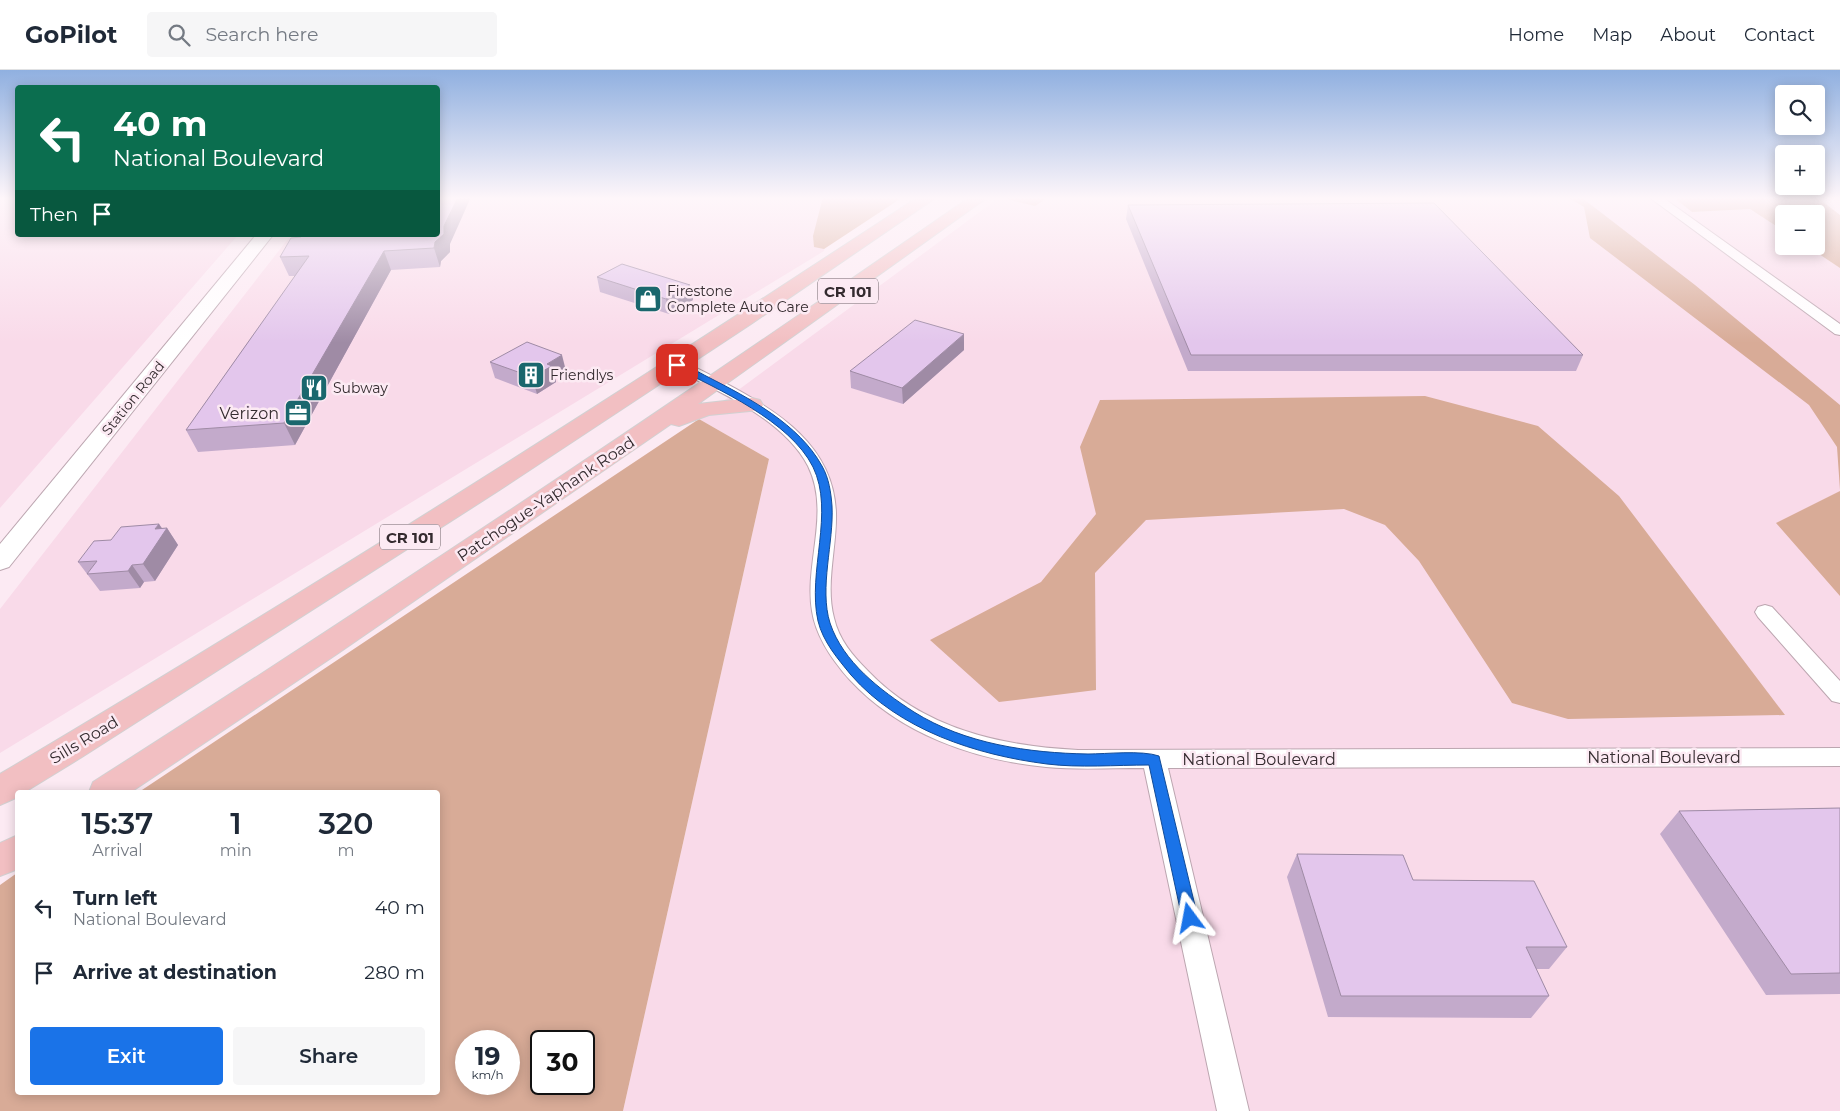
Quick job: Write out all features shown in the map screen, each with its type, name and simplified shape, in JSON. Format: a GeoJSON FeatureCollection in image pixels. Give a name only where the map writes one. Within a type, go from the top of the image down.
{"type":"FeatureCollection","features":[{"type":"Feature","properties":{"kind":"main road","name":"Station Road"},"geometry":{"type":"LineString","coordinates":[[0,561],[256,246]]}},
{"type":"Feature","properties":{"kind":"main road","name":"CR 101"},"geometry":{"type":"LineString","coordinates":[[677,365],[856,246]]}},
{"type":"Feature","properties":{"kind":"main road","name":"Patchogue-Yaphank Road"},"geometry":{"type":"LineString","coordinates":[[108,790],[365,622],[607,458],[911,246]]}},
{"type":"Feature","properties":{"kind":"main road","name":"Sills Road"},"geometry":{"type":"LineString","coordinates":[[0,790],[140,706],[376,559],[677,365]]}},
{"type":"Feature","properties":{"kind":"main road"},"geometry":{"type":"LineString","coordinates":[[607,458],[696,411],[752,405]]}},
{"type":"Feature","properties":{"kind":"main road"},"geometry":{"type":"LineString","coordinates":[[0,861],[15,852]]}},
{"type":"Feature","properties":{"kind":"street"},"geometry":{"type":"LineString","coordinates":[[1723,246],[1840,330]]}},
{"type":"Feature","properties":{"kind":"street","name":"National Boulevard"},"geometry":{"type":"LineString","coordinates":[[677,365],[716,383],[776,421],[803,445],[817,466],[822,477],[827,507],[821,588],[824,621],[831,639],[840,654],[870,688],[910,716],[935,729],[987,748],[1048,759],[1840,758]]}},
{"type":"Feature","properties":{"kind":"street"},"geometry":{"type":"LineString","coordinates":[[1765,612],[1840,695]]}},
{"type":"Feature","properties":{"kind":"street"},"geometry":{"type":"LineString","coordinates":[[1154,760],[1233,1111]]}},
{"type":"Feature","properties":{"kind":"shaded area"},"geometry":{"type":"Polygon","coordinates":[[[0,246],[229,246],[0,508],[0,246]]]}},
{"type":"Feature","properties":{"kind":"shaded area"},"geometry":{"type":"Polygon","coordinates":[[[283,246],[825,246],[824,251],[0,753],[0,609],[283,246]]]}},
{"type":"Feature","properties":{"kind":"shaded area"},"geometry":{"type":"Polygon","coordinates":[[[814,246],[829,246],[824,249],[814,246]]]}},
{"type":"Feature","properties":{"kind":"shaded area"},"geometry":{"type":"Polygon","coordinates":[[[934,246],[1775,246],[1775,255],[1820,255],[1840,268],[1840,1111],[623,1111],[769,459],[699,419],[934,246]]]}},
{"type":"Feature","properties":{"kind":"shaded area"},"geometry":{"type":"Polygon","coordinates":[[[1600,246],[1644,246],[1695,285],[1840,405],[1840,490],[1837,447],[1809,405],[1600,246]]]}},
{"type":"Feature","properties":{"kind":"shaded area"},"geometry":{"type":"Polygon","coordinates":[[[1825,246],[1840,246],[1840,268],[1820,255],[1825,255],[1825,246]]]}},
{"type":"Feature","properties":{"kind":"shaded area"},"geometry":{"type":"Polygon","coordinates":[[[1425,396],[1538,426],[1619,496],[1785,715],[1568,719],[1512,703],[1419,561],[1385,525],[1344,509],[1146,520],[1095,573],[1096,690],[999,702],[930,640],[1041,582],[1096,514],[1080,447],[1100,400],[1425,396]]]}},
{"type":"Feature","properties":{"kind":"shaded area"},"geometry":{"type":"Polygon","coordinates":[[[699,419],[769,459],[623,1111],[0,1111],[0,885],[15,874],[15,1095],[440,1095],[440,790],[142,790],[699,419]]]}},
{"type":"Feature","properties":{"kind":"shaded area"},"geometry":{"type":"Polygon","coordinates":[[[1840,491],[1840,596],[1776,523],[1840,491]]]}},
{"type":"Feature","properties":{"kind":"building"},"geometry":{"type":"Polygon","coordinates":[[[287,246],[434,246],[434,248],[384,251],[284,423],[186,430],[309,256],[280,257],[287,246]]]}},
{"type":"Feature","properties":{"kind":"building"},"geometry":{"type":"Polygon","coordinates":[[[1145,246],[1476,246],[1583,355],[1191,355],[1145,246]]]}},
{"type":"Feature","properties":{"kind":"building"},"geometry":{"type":"Polygon","coordinates":[[[622,264],[690,285],[666,299],[597,277],[622,264]]]}},
{"type":"Feature","properties":{"kind":"building"},"geometry":{"type":"Polygon","coordinates":[[[915,320],[964,334],[902,388],[850,371],[915,320]]]}},
{"type":"Feature","properties":{"kind":"building"},"geometry":{"type":"Polygon","coordinates":[[[527,342],[562,355],[547,364],[552,366],[532,377],[490,362],[527,342]]]}},
{"type":"Feature","properties":{"kind":"building"},"geometry":{"type":"Polygon","coordinates":[[[159,524],[155,529],[167,528],[143,564],[132,565],[128,571],[87,574],[97,561],[78,562],[94,541],[111,540],[121,527],[159,524]]]}},
{"type":"Feature","properties":{"kind":"building"},"geometry":{"type":"Polygon","coordinates":[[[1840,808],[1840,973],[1791,974],[1679,811],[1840,808]]]}},
{"type":"Feature","properties":{"kind":"building"},"geometry":{"type":"Polygon","coordinates":[[[1297,854],[1403,855],[1413,880],[1534,881],[1567,947],[1526,947],[1549,996],[1341,996],[1297,854]]]}},
{"type":"Feature","properties":{"kind":"place","name":"Firestone Complete Auto Care"},"geometry":{"type":"Point","coordinates":[648,299]}},
{"type":"Feature","properties":{"kind":"place","name":"Friendlys"},"geometry":{"type":"Point","coordinates":[531,375]}},
{"type":"Feature","properties":{"kind":"place","name":"Subway"},"geometry":{"type":"Point","coordinates":[314,388]}},
{"type":"Feature","properties":{"kind":"place","name":"Verizon"},"geometry":{"type":"Point","coordinates":[298,413]}},
{"type":"Feature","properties":{"kind":"route"},"geometry":{"type":"LineString","coordinates":[[677,365],[736,394],[776,421],[803,445],[811,455],[822,477],[827,507],[821,588],[821,605],[824,621],[831,639],[840,654],[870,688],[910,716],[935,729],[987,748],[1048,759],[1154,760],[1190,918]]}}]}
